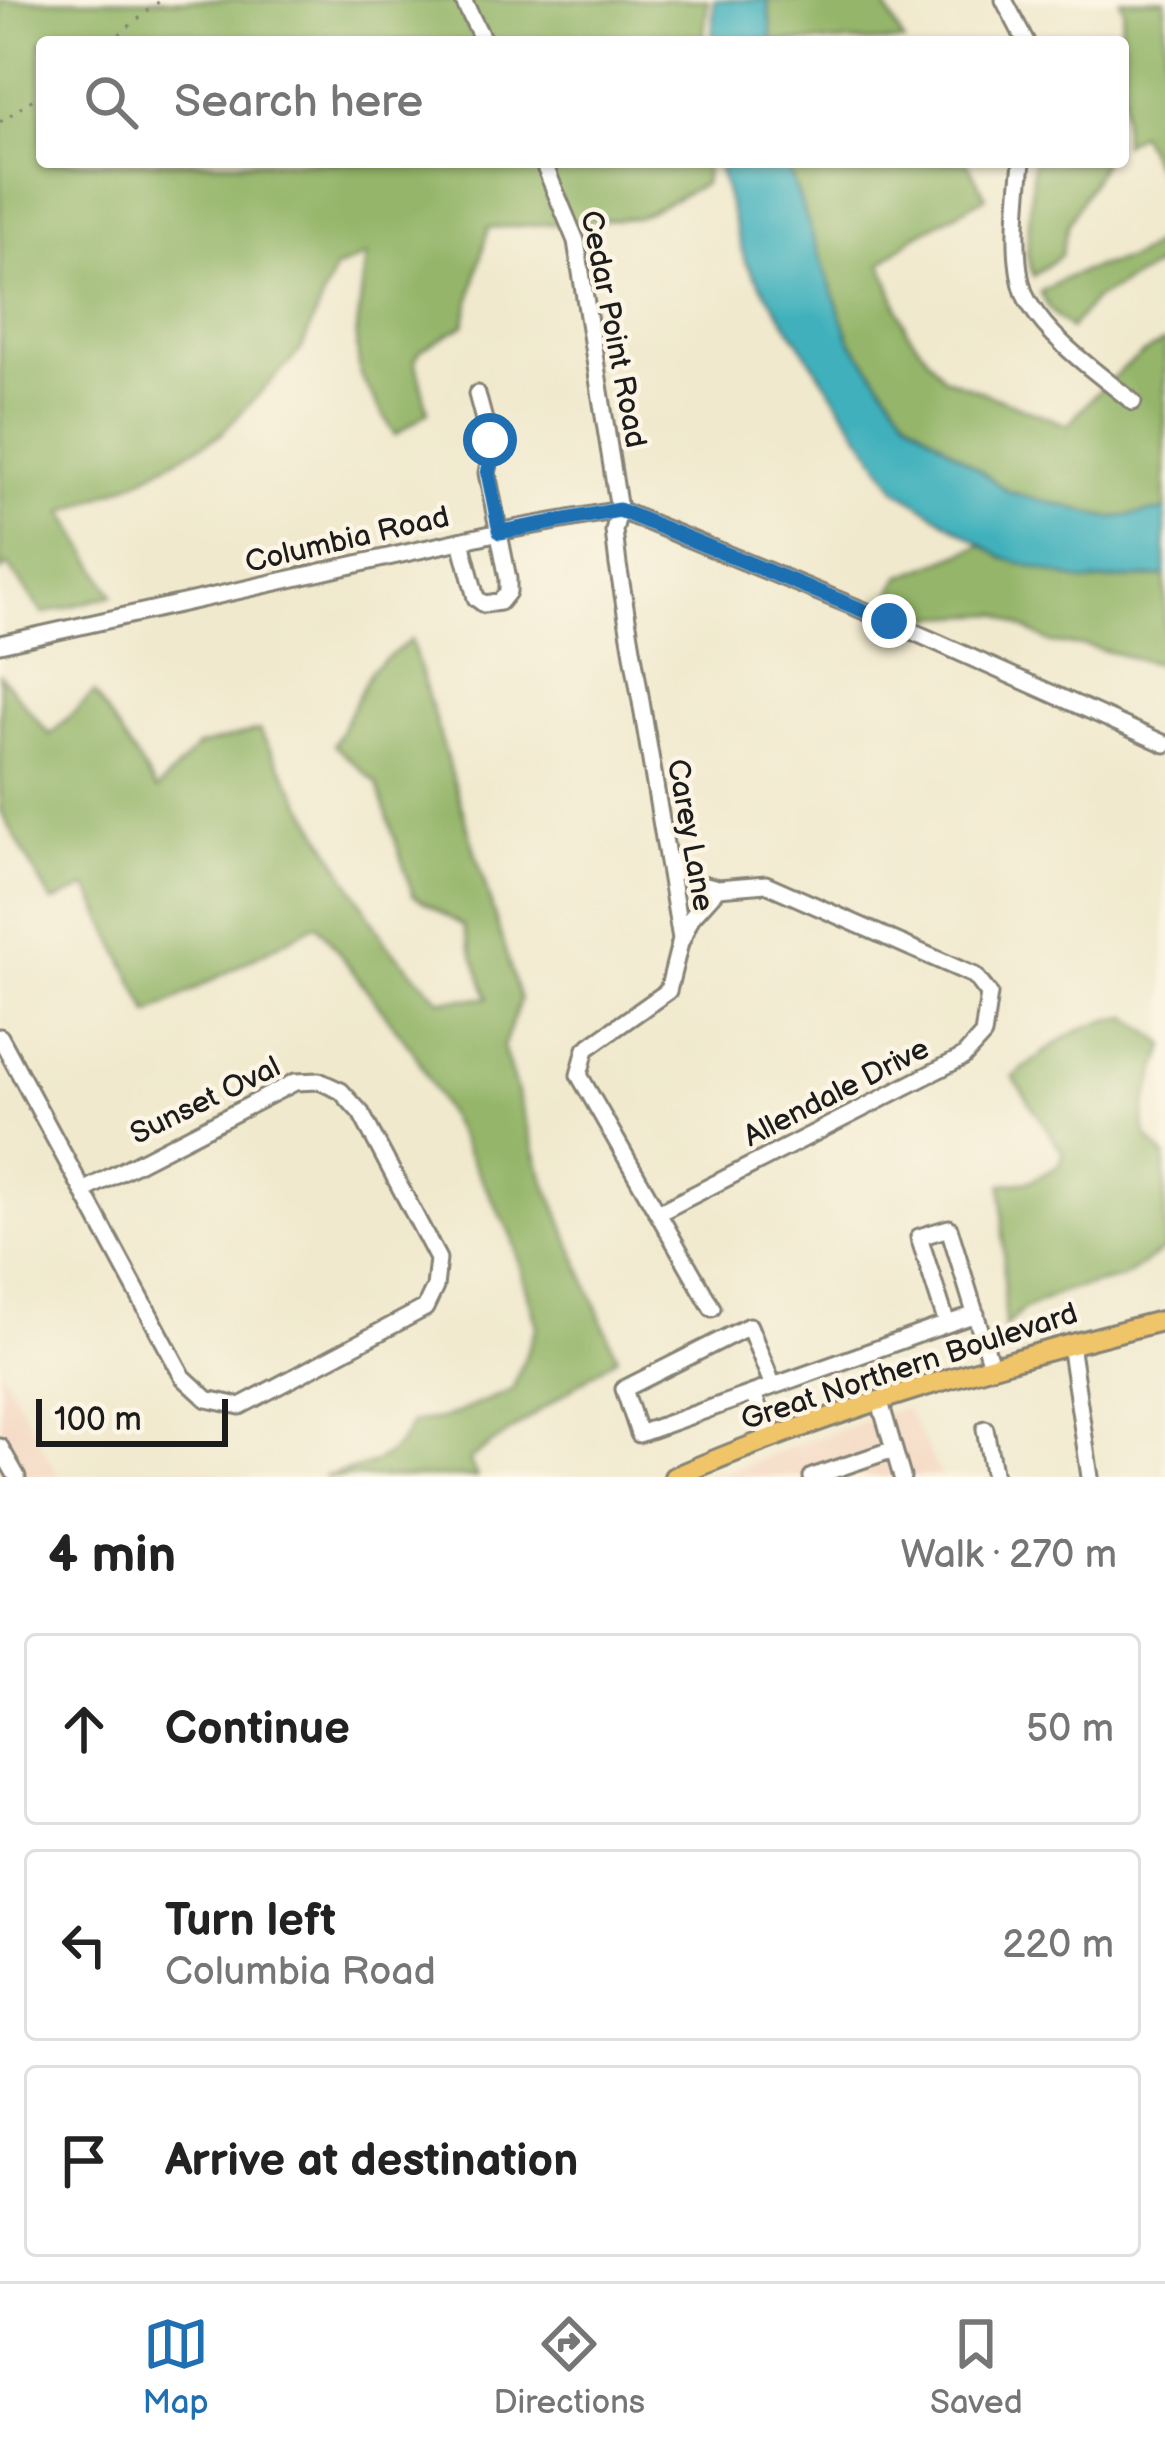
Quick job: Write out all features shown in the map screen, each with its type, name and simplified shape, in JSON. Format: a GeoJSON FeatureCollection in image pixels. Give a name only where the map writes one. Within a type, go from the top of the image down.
{"type":"FeatureCollection","features":[{"type":"Feature","properties":{"kind":"main road","name":"Great Northern Boulevard"},"geometry":{"type":"LineString","coordinates":[[674,1477],[991,1364],[1165,1320]]}},
{"type":"Feature","properties":{"kind":"street"},"geometry":{"type":"LineString","coordinates":[[463,0],[481,36]]}},
{"type":"Feature","properties":{"kind":"street"},"geometry":{"type":"LineString","coordinates":[[1004,0],[1023,36]]}},
{"type":"Feature","properties":{"kind":"street","name":"Cedar Point Road"},"geometry":{"type":"LineString","coordinates":[[546,168],[576,241],[619,510]]}},
{"type":"Feature","properties":{"kind":"street"},"geometry":{"type":"LineString","coordinates":[[1022,168],[1019,271],[1028,302],[1072,352],[1132,402]]}},
{"type":"Feature","properties":{"kind":"street"},"geometry":{"type":"LineString","coordinates":[[461,541],[476,598],[495,604],[506,596],[508,587],[488,473],[493,451],[477,394]]}},
{"type":"Feature","properties":{"kind":"street"},"geometry":{"type":"LineString","coordinates":[[619,510],[889,621],[1165,744]]}},
{"type":"Feature","properties":{"kind":"street","name":"Columbia Road"},"geometry":{"type":"LineString","coordinates":[[0,644],[500,532],[619,510]]}},
{"type":"Feature","properties":{"kind":"street","name":"Carey Lane"},"geometry":{"type":"LineString","coordinates":[[619,510],[616,548],[681,939],[668,991],[586,1048],[579,1075],[712,1308]]}},
{"type":"Feature","properties":{"kind":"street"},"geometry":{"type":"LineString","coordinates":[[668,857],[694,882],[718,888],[691,918],[681,939]]}},
{"type":"Feature","properties":{"kind":"street","name":"Allendale Drive"},"geometry":{"type":"LineString","coordinates":[[660,1212],[963,1058],[983,1036],[989,994],[975,976],[766,884],[718,888]]}},
{"type":"Feature","properties":{"kind":"street","name":"Sunset Oval"},"geometry":{"type":"LineString","coordinates":[[0,1037],[83,1192],[183,1377],[207,1400],[240,1406],[425,1308],[435,1287],[439,1259],[361,1113],[341,1091],[319,1082],[295,1082],[83,1192]]}},
{"type":"Feature","properties":{"kind":"street"},"geometry":{"type":"LineString","coordinates":[[947,1324],[919,1237],[950,1228],[991,1364]]}},
{"type":"Feature","properties":{"kind":"street"},"geometry":{"type":"LineString","coordinates":[[773,1385],[749,1326],[624,1389],[639,1434],[976,1314]]}},
{"type":"Feature","properties":{"kind":"street"},"geometry":{"type":"LineString","coordinates":[[1070,1344],[1090,1477]]}},
{"type":"Feature","properties":{"kind":"street"},"geometry":{"type":"LineString","coordinates":[[753,1393],[769,1440]]}},
{"type":"Feature","properties":{"kind":"street"},"geometry":{"type":"LineString","coordinates":[[880,1402],[902,1477]]}},
{"type":"Feature","properties":{"kind":"street"},"geometry":{"type":"LineString","coordinates":[[985,1430],[994,1477]]}},
{"type":"Feature","properties":{"kind":"street"},"geometry":{"type":"LineString","coordinates":[[0,1447],[17,1477]]}},
{"type":"Feature","properties":{"kind":"street"},"geometry":{"type":"LineString","coordinates":[[812,1477],[891,1450]]}},
{"type":"Feature","properties":{"kind":"path"},"geometry":{"type":"LineString","coordinates":[[117,36],[161,0]]}},
{"type":"Feature","properties":{"kind":"path"},"geometry":{"type":"LineString","coordinates":[[0,122],[36,97]]}},
{"type":"Feature","properties":{"kind":"shaded area"},"geometry":{"type":"Polygon","coordinates":[[[1,1368],[59,1477],[0,1477],[1,1368]]]}},
{"type":"Feature","properties":{"kind":"shaded area"},"geometry":{"type":"Polygon","coordinates":[[[906,1407],[942,1477],[715,1477],[791,1447],[906,1407]]]}},
{"type":"Feature","properties":{"kind":"green space"},"geometry":{"type":"Polygon","coordinates":[[[0,0],[708,0],[704,36],[36,36],[36,168],[706,168],[704,184],[636,218],[488,228],[464,325],[421,350],[415,359],[428,412],[395,435],[360,375],[356,339],[366,256],[335,269],[301,350],[220,435],[135,482],[64,512],[113,595],[43,614],[8,565],[0,572],[0,0]]]}},
{"type":"Feature","properties":{"kind":"green space"},"geometry":{"type":"Polygon","coordinates":[[[768,0],[882,0],[901,36],[771,36],[768,0]]]}},
{"type":"Feature","properties":{"kind":"green space"},"geometry":{"type":"Polygon","coordinates":[[[1120,0],[1165,0],[1165,186],[1139,133],[1129,140],[1129,36],[1119,36],[1124,11],[1120,0]]]}},
{"type":"Feature","properties":{"kind":"green space"},"geometry":{"type":"Polygon","coordinates":[[[788,168],[970,168],[986,197],[915,236],[882,263],[906,329],[943,377],[1068,425],[1112,378],[1165,341],[1165,510],[1111,518],[1009,492],[908,418],[850,340],[788,168]]]}},
{"type":"Feature","properties":{"kind":"green space"},"geometry":{"type":"Polygon","coordinates":[[[1033,168],[1100,168],[1068,224],[1061,255],[1033,276],[1027,255],[1033,168]]]}},
{"type":"Feature","properties":{"kind":"green space"},"geometry":{"type":"Polygon","coordinates":[[[1165,235],[1165,261],[1094,300],[1070,329],[1040,292],[1090,269],[1131,258],[1165,235]]]}},
{"type":"Feature","properties":{"kind":"green space"},"geometry":{"type":"Polygon","coordinates":[[[982,545],[1003,558],[1084,581],[1165,576],[1165,666],[1086,646],[1051,643],[999,614],[931,617],[887,601],[900,577],[982,545]]]}},
{"type":"Feature","properties":{"kind":"green space"},"geometry":{"type":"Polygon","coordinates":[[[411,640],[520,1000],[503,1047],[540,1168],[617,1357],[469,1460],[477,1477],[323,1477],[386,1455],[411,1423],[442,1419],[512,1390],[537,1326],[511,1234],[414,1052],[317,924],[149,1014],[88,887],[52,902],[0,810],[0,675],[50,735],[94,693],[157,790],[198,746],[259,730],[387,945],[440,1000],[488,998],[463,926],[413,895],[377,784],[334,745],[371,670],[411,640]]]}},
{"type":"Feature","properties":{"kind":"green space"},"geometry":{"type":"Polygon","coordinates":[[[1129,1017],[1165,1044],[1144,1124],[1147,1136],[1165,1157],[1165,1249],[1123,1278],[1064,1291],[1023,1310],[1005,1327],[1002,1184],[1030,1181],[1060,1165],[1063,1153],[1013,1077],[1080,1030],[1129,1017]]]}},
{"type":"Feature","properties":{"kind":"water"},"geometry":{"type":"Polygon","coordinates":[[[714,0],[768,0],[771,36],[712,36],[714,0]]]}},
{"type":"Feature","properties":{"kind":"water"},"geometry":{"type":"Polygon","coordinates":[[[719,168],[788,168],[850,340],[908,418],[1009,492],[1111,518],[1165,510],[1165,576],[1084,582],[1003,558],[897,490],[745,261],[719,168]]]}},
{"type":"Feature","properties":{"kind":"route"},"geometry":{"type":"LineString","coordinates":[[490,440],[493,451],[488,473],[500,532],[619,510],[889,621]]}}]}
